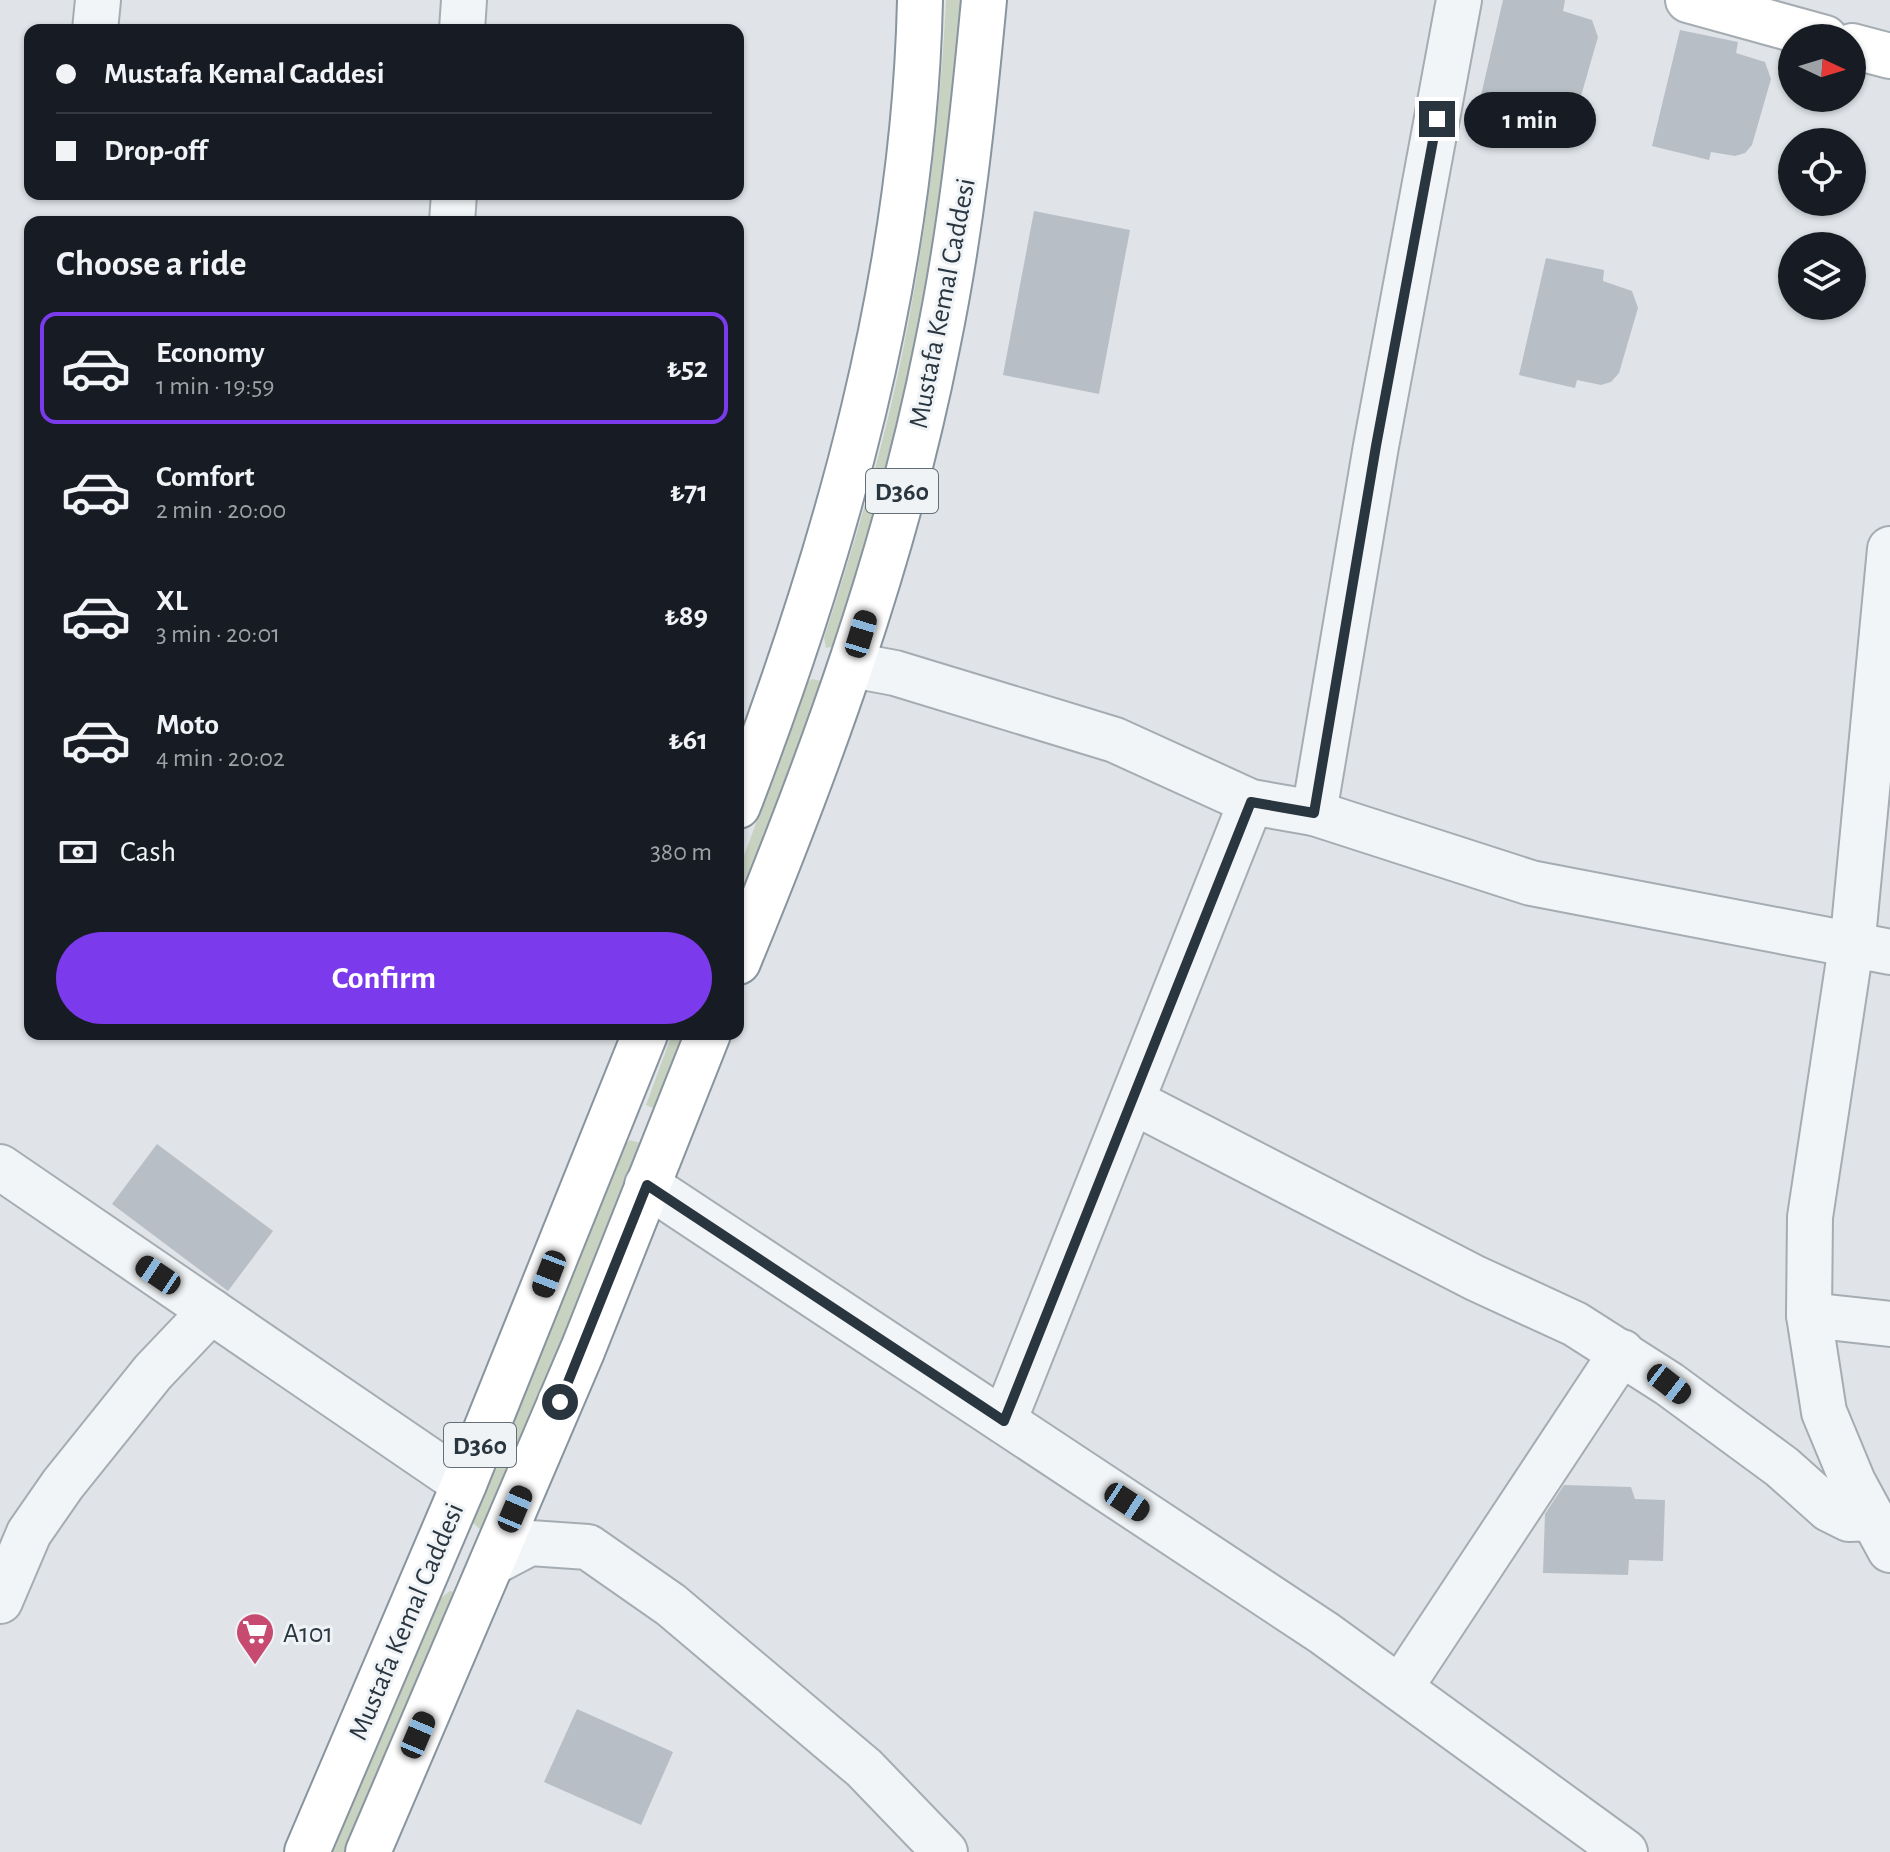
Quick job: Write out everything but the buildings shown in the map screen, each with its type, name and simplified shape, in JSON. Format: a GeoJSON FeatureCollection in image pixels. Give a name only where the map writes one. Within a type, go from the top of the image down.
{"type":"FeatureCollection","features":[{"type":"Feature","properties":{"kind":"main road","name":"Mustafa Kemal Caddesi"},"geometry":{"type":"LineString","coordinates":[[744,790],[794,653],[853,446],[893,261],[911,139],[920,0]]}},
{"type":"Feature","properties":{"kind":"main road","name":"Mustafa Kemal Caddesi"},"geometry":{"type":"LineString","coordinates":[[744,946],[852,665],[888,544],[937,350],[971,137],[984,0]]}},
{"type":"Feature","properties":{"kind":"main road"},"geometry":{"type":"LineString","coordinates":[[1688,0],[1778,25]]}},
{"type":"Feature","properties":{"kind":"main road"},"geometry":{"type":"LineString","coordinates":[[1866,50],[1890,56]]}},
{"type":"Feature","properties":{"kind":"main road"},"geometry":{"type":"LineString","coordinates":[[794,653],[852,665]]}},
{"type":"Feature","properties":{"kind":"main road","name":"Mustafa Kemal Caddesi"},"geometry":{"type":"LineString","coordinates":[[307,1852],[464,1484],[642,1040]]}},
{"type":"Feature","properties":{"kind":"main road","name":"Mustafa Kemal Caddesi"},"geometry":{"type":"LineString","coordinates":[[368,1852],[583,1349],[706,1040]]}},
{"type":"Feature","properties":{"kind":"main road"},"geometry":{"type":"LineString","coordinates":[[614,1108],[668,1131]]}},
{"type":"Feature","properties":{"kind":"main road"},"geometry":{"type":"LineString","coordinates":[[440,1542],[492,1563]]}},
{"type":"Feature","properties":{"kind":"street"},"geometry":{"type":"LineString","coordinates":[[96,24],[98,0]]}},
{"type":"Feature","properties":{"kind":"street"},"geometry":{"type":"LineString","coordinates":[[462,24],[464,0]]}},
{"type":"Feature","properties":{"kind":"street"},"geometry":{"type":"LineString","coordinates":[[1314,813],[1376,446],[1459,0]]}},
{"type":"Feature","properties":{"kind":"street"},"geometry":{"type":"LineString","coordinates":[[1881,1534],[1853,1482],[1824,1412],[1809,1315],[1810,1217],[1871,949],[1890,549]]}},
{"type":"Feature","properties":{"kind":"street"},"geometry":{"type":"LineString","coordinates":[[852,665],[895,673],[1115,740],[1251,802],[1314,813],[1531,883],[1871,949]]}},
{"type":"Feature","properties":{"kind":"street"},"geometry":{"type":"LineString","coordinates":[[1004,1421],[1251,802]]}},
{"type":"Feature","properties":{"kind":"street"},"geometry":{"type":"LineString","coordinates":[[1132,1101],[1475,1278],[1575,1324],[1622,1352],[1760,1450],[1829,1509],[1881,1534]]}},
{"type":"Feature","properties":{"kind":"street"},"geometry":{"type":"LineString","coordinates":[[0,1167],[464,1484]]}},
{"type":"Feature","properties":{"kind":"street"},"geometry":{"type":"LineString","coordinates":[[647,1185],[1324,1633],[1625,1852]]}},
{"type":"Feature","properties":{"kind":"street"},"geometry":{"type":"LineString","coordinates":[[0,1601],[29,1533],[63,1484],[153,1372],[211,1311]]}},
{"type":"Feature","properties":{"kind":"street"},"geometry":{"type":"LineString","coordinates":[[1809,1315],[1890,1324]]}},
{"type":"Feature","properties":{"kind":"street"},"geometry":{"type":"LineString","coordinates":[[1400,1688],[1622,1352]]}},
{"type":"Feature","properties":{"kind":"street"},"geometry":{"type":"LineString","coordinates":[[492,1563],[530,1543],[556,1542],[588,1547],[671,1605],[864,1768],[945,1852]]}},
{"type":"Feature","properties":{"kind":"green space"},"geometry":{"type":"Polygon","coordinates":[[[946,0],[961,0],[959,49],[937,226],[910,387],[893,461],[835,646],[826,648],[824,638],[855,540],[891,407],[916,282],[940,94],[946,0]]]}},
{"type":"Feature","properties":{"kind":"green space"},"geometry":{"type":"Polygon","coordinates":[[[812,679],[821,681],[821,688],[744,893],[744,856],[808,682],[812,679]]]}},
{"type":"Feature","properties":{"kind":"green space"},"geometry":{"type":"Polygon","coordinates":[[[670,1040],[685,1040],[655,1109],[646,1105],[670,1040]]]}},
{"type":"Feature","properties":{"kind":"green space"},"geometry":{"type":"Polygon","coordinates":[[[630,1140],[640,1143],[640,1151],[486,1527],[481,1530],[473,1523],[476,1510],[630,1140]]]}},
{"type":"Feature","properties":{"kind":"green space"},"geometry":{"type":"Polygon","coordinates":[[[450,1591],[455,1592],[454,1605],[346,1852],[329,1852],[441,1598],[450,1591]]]}},
{"type":"Feature","properties":{"kind":"place","name":"A101"},"geometry":{"type":"Point","coordinates":[255,1666]}},
{"type":"Feature","properties":{"kind":"route"},"geometry":{"type":"LineString","coordinates":[[560,1402],[647,1185],[1004,1421],[1251,802],[1314,813],[1376,446],[1437,119]]}}]}
